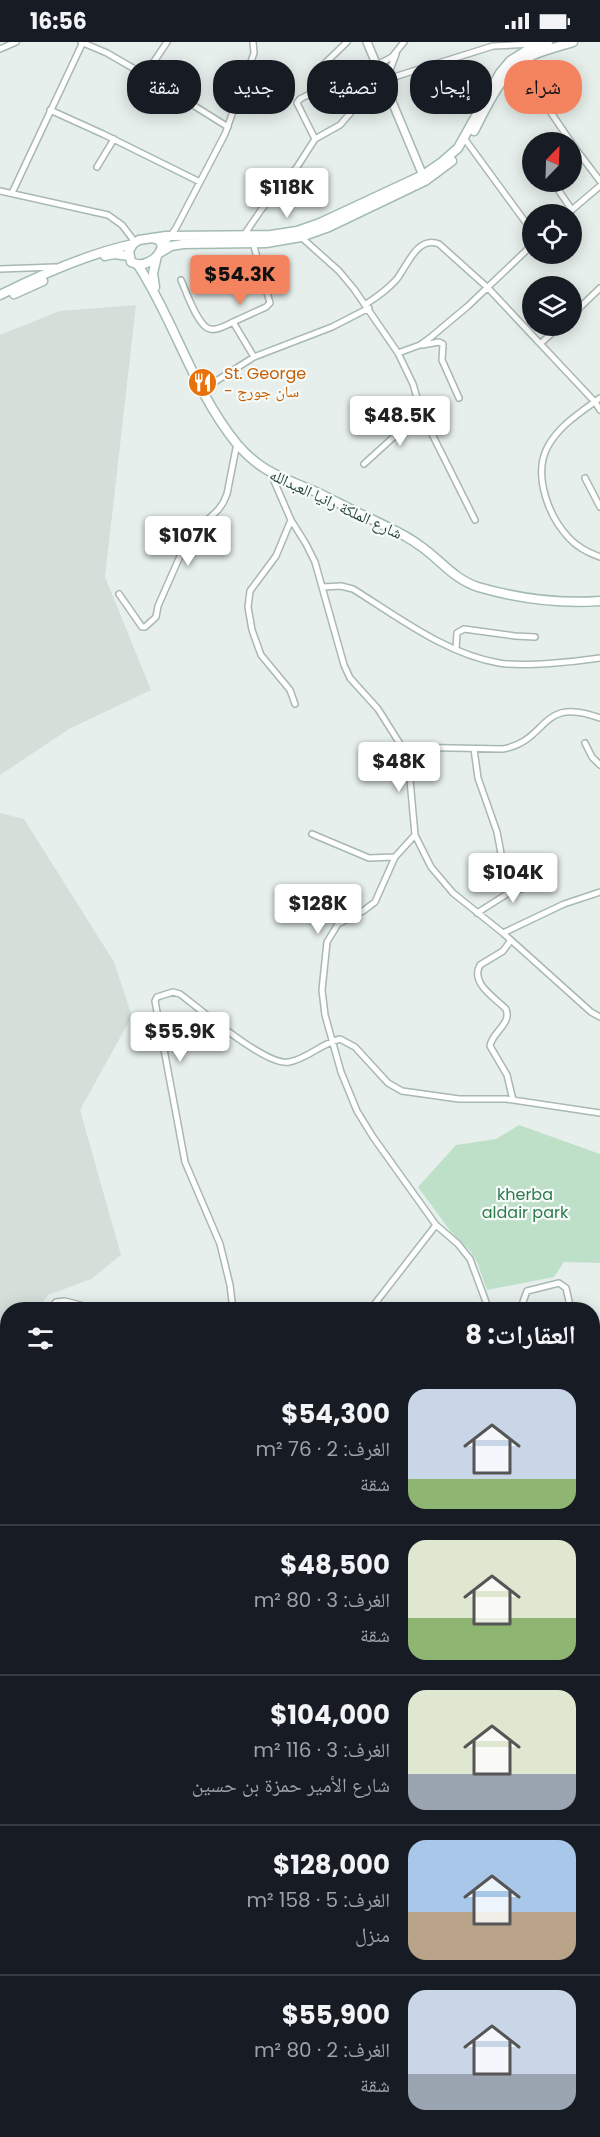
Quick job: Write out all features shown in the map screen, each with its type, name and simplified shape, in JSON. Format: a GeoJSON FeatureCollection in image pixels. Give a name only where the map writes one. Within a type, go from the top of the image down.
{"type":"FeatureCollection","features":[{"type":"Feature","properties":{"kind":"main road"},"geometry":{"type":"LineString","coordinates":[[519,60],[573,42]]}},
{"type":"Feature","properties":{"kind":"main road"},"geometry":{"type":"LineString","coordinates":[[518,60],[545,43]]}},
{"type":"Feature","properties":{"kind":"main road"},"geometry":{"type":"LineString","coordinates":[[134,243],[129,256],[131,262],[138,265],[149,262],[171,246],[253,243],[301,237],[328,227],[424,178],[452,154],[466,140],[500,73],[504,70]]}},
{"type":"Feature","properties":{"kind":"main road"},"geometry":{"type":"LineString","coordinates":[[0,295],[105,251],[155,238],[271,235],[297,231],[424,178]]}},
{"type":"Feature","properties":{"kind":"main road"},"geometry":{"type":"LineString","coordinates":[[155,238],[161,242],[160,252]]}},
{"type":"Feature","properties":{"kind":"main road","name":"شارع الملكة رانيا العبدالله"},"geometry":{"type":"LineString","coordinates":[[156,293],[153,273],[160,252]]}},
{"type":"Feature","properties":{"kind":"main road"},"geometry":{"type":"LineString","coordinates":[[0,301],[94,260],[114,254],[129,256]]}},
{"type":"Feature","properties":{"kind":"main road","name":"شارع الملكة رانيا العبدالله"},"geometry":{"type":"LineString","coordinates":[[138,265],[156,293],[209,405],[237,443],[254,461],[271,474],[316,492],[408,538],[463,581],[477,587],[536,598],[600,601]]}},
{"type":"Feature","properties":{"kind":"street"},"geometry":{"type":"LineString","coordinates":[[0,49],[16,42]]}},
{"type":"Feature","properties":{"kind":"street"},"geometry":{"type":"LineString","coordinates":[[12,193],[82,42],[127,66]]}},
{"type":"Feature","properties":{"kind":"street"},"geometry":{"type":"LineString","coordinates":[[155,60],[167,42]]}},
{"type":"Feature","properties":{"kind":"street"},"geometry":{"type":"LineString","coordinates":[[160,252],[171,236],[228,127],[254,53],[252,42]]}},
{"type":"Feature","properties":{"kind":"street"},"geometry":{"type":"LineString","coordinates":[[315,139],[297,103],[300,99],[325,86],[320,68],[347,42]]}},
{"type":"Feature","properties":{"kind":"street"},"geometry":{"type":"LineString","coordinates":[[367,42],[375,60]]}},
{"type":"Feature","properties":{"kind":"street"},"geometry":{"type":"LineString","coordinates":[[394,60],[404,42]]}},
{"type":"Feature","properties":{"kind":"street"},"geometry":{"type":"LineString","coordinates":[[398,76],[494,46],[545,43]]}},
{"type":"Feature","properties":{"kind":"street"},"geometry":{"type":"LineString","coordinates":[[511,45],[515,48],[516,60]]}},
{"type":"Feature","properties":{"kind":"street"},"geometry":{"type":"LineString","coordinates":[[388,60],[396,54]]}},
{"type":"Feature","properties":{"kind":"street"},"geometry":{"type":"LineString","coordinates":[[50,110],[200,182]]}},
{"type":"Feature","properties":{"kind":"street"},"geometry":{"type":"LineString","coordinates":[[201,110],[228,127]]}},
{"type":"Feature","properties":{"kind":"street"},"geometry":{"type":"LineString","coordinates":[[244,236],[261,210],[297,167],[315,139],[340,125],[349,114]]}},
{"type":"Feature","properties":{"kind":"street"},"geometry":{"type":"LineString","coordinates":[[397,114],[424,178]]}},
{"type":"Feature","properties":{"kind":"street"},"geometry":{"type":"LineString","coordinates":[[552,114],[564,132]]}},
{"type":"Feature","properties":{"kind":"street"},"geometry":{"type":"LineString","coordinates":[[97,167],[114,139]]}},
{"type":"Feature","properties":{"kind":"street"},"geometry":{"type":"LineString","coordinates":[[466,140],[522,217]]}},
{"type":"Feature","properties":{"kind":"street"},"geometry":{"type":"LineString","coordinates":[[582,157],[600,181]]}},
{"type":"Feature","properties":{"kind":"street"},"geometry":{"type":"LineString","coordinates":[[579,204],[600,186]]}},
{"type":"Feature","properties":{"kind":"street"},"geometry":{"type":"LineString","coordinates":[[0,190],[108,215],[123,225],[134,243]]}},
{"type":"Feature","properties":{"kind":"street"},"geometry":{"type":"LineString","coordinates":[[301,237],[339,271],[368,306],[398,353],[413,384],[421,412],[475,520]]}},
{"type":"Feature","properties":{"kind":"street"},"geometry":{"type":"LineString","coordinates":[[202,390],[254,357],[332,327],[368,306],[395,281],[415,251],[431,242],[446,249],[488,288],[597,400],[600,410]]}},
{"type":"Feature","properties":{"kind":"street"},"geometry":{"type":"LineString","coordinates":[[181,280],[196,314],[205,327],[214,330],[266,307],[270,303],[253,243]]}},
{"type":"Feature","properties":{"kind":"street"},"geometry":{"type":"LineString","coordinates":[[420,345],[488,288],[522,255]]}},
{"type":"Feature","properties":{"kind":"street"},"geometry":{"type":"LineString","coordinates":[[21,268],[25,283]]}},
{"type":"Feature","properties":{"kind":"street"},"geometry":{"type":"LineString","coordinates":[[0,269],[61,268]]}},
{"type":"Feature","properties":{"kind":"street"},"geometry":{"type":"LineString","coordinates":[[582,305],[600,288]]}},
{"type":"Feature","properties":{"kind":"street"},"geometry":{"type":"LineString","coordinates":[[233,322],[254,357]]}},
{"type":"Feature","properties":{"kind":"street"},"geometry":{"type":"LineString","coordinates":[[541,344],[549,336]]}},
{"type":"Feature","properties":{"kind":"street"},"geometry":{"type":"LineString","coordinates":[[398,353],[420,345],[439,342],[442,344],[442,360],[459,398]]}},
{"type":"Feature","properties":{"kind":"street"},"geometry":{"type":"LineString","coordinates":[[597,400],[560,430],[550,442],[544,458],[542,478],[549,506],[558,524],[577,545],[600,557]]}},
{"type":"Feature","properties":{"kind":"street"},"geometry":{"type":"LineString","coordinates":[[364,464],[421,412]]}},
{"type":"Feature","properties":{"kind":"street"},"geometry":{"type":"LineString","coordinates":[[118,594],[142,627],[155,619],[158,606],[188,538],[218,510],[223,502],[237,443]]}},
{"type":"Feature","properties":{"kind":"street"},"geometry":{"type":"LineString","coordinates":[[271,474],[291,520],[315,562],[344,665],[350,678],[378,709],[402,747],[410,780],[415,835],[420,848],[442,881],[591,1012],[600,1017]]}},
{"type":"Feature","properties":{"kind":"street"},"geometry":{"type":"LineString","coordinates":[[585,478],[600,507]]}},
{"type":"Feature","properties":{"kind":"street"},"geometry":{"type":"LineString","coordinates":[[291,520],[276,556],[250,591],[248,607],[252,630],[261,655],[290,690],[295,704]]}},
{"type":"Feature","properties":{"kind":"street"},"geometry":{"type":"LineString","coordinates":[[322,587],[341,586],[353,589],[435,639],[487,660],[509,664],[600,658]]}},
{"type":"Feature","properties":{"kind":"street"},"geometry":{"type":"LineString","coordinates":[[456,649],[457,633],[464,629],[535,637]]}},
{"type":"Feature","properties":{"kind":"street"},"geometry":{"type":"LineString","coordinates":[[402,747],[503,749],[512,747],[562,712],[577,711],[600,718]]}},
{"type":"Feature","properties":{"kind":"street"},"geometry":{"type":"LineString","coordinates":[[585,743],[592,758],[600,765]]}},
{"type":"Feature","properties":{"kind":"street"},"geometry":{"type":"LineString","coordinates":[[474,749],[478,778],[497,832],[502,860]]}},
{"type":"Feature","properties":{"kind":"street"},"geometry":{"type":"LineString","coordinates":[[312,834],[369,858],[395,857]]}},
{"type":"Feature","properties":{"kind":"street"},"geometry":{"type":"LineString","coordinates":[[415,835],[395,857],[375,902],[338,924],[327,942],[321,990],[325,1015],[341,1071],[357,1111],[378,1145],[435,1225],[458,1244],[470,1259],[486,1302]]}},
{"type":"Feature","properties":{"kind":"street"},"geometry":{"type":"LineString","coordinates":[[477,913],[510,892],[544,883]]}},
{"type":"Feature","properties":{"kind":"street"},"geometry":{"type":"LineString","coordinates":[[503,933],[564,904],[600,892]]}},
{"type":"Feature","properties":{"kind":"street"},"geometry":{"type":"LineString","coordinates":[[511,940],[503,951],[480,965],[477,976],[480,984],[508,1013],[506,1021],[492,1038],[490,1046],[507,1075],[513,1100]]}},
{"type":"Feature","properties":{"kind":"street"},"geometry":{"type":"LineString","coordinates":[[232,1302],[220,1244],[185,1162],[155,999],[172,992],[180,994],[249,1046],[269,1058],[284,1063],[298,1059],[340,1039],[350,1043],[396,1089],[459,1099],[498,1098],[600,1113]]}},
{"type":"Feature","properties":{"kind":"street"},"geometry":{"type":"LineString","coordinates":[[376,1302],[435,1225]]}},
{"type":"Feature","properties":{"kind":"street"},"geometry":{"type":"LineString","coordinates":[[523,1302],[527,1290],[559,1283],[566,1288],[569,1302]]}},
{"type":"Feature","properties":{"kind":"shaded area"},"geometry":{"type":"Polygon","coordinates":[[[136,305],[105,577],[151,690],[69,729],[0,775],[0,335],[60,311],[136,305]]]}},
{"type":"Feature","properties":{"kind":"shaded area"},"geometry":{"type":"Polygon","coordinates":[[[0,813],[24,819],[114,962],[132,1016],[80,1110],[121,1255],[91,1279],[48,1295],[43,1302],[0,1302],[0,813]]]}},
{"type":"Feature","properties":{"kind":"green space","name":"kherba aldair park"},"geometry":{"type":"Polygon","coordinates":[[[519,1125],[600,1154],[600,1263],[564,1262],[554,1277],[487,1290],[477,1262],[470,1251],[451,1232],[418,1187],[456,1145],[496,1139],[519,1125]]]}},
{"type":"Feature","properties":{"kind":"place","name":"St. George - سان جورج"},"geometry":{"type":"Point","coordinates":[203,382]}}]}
